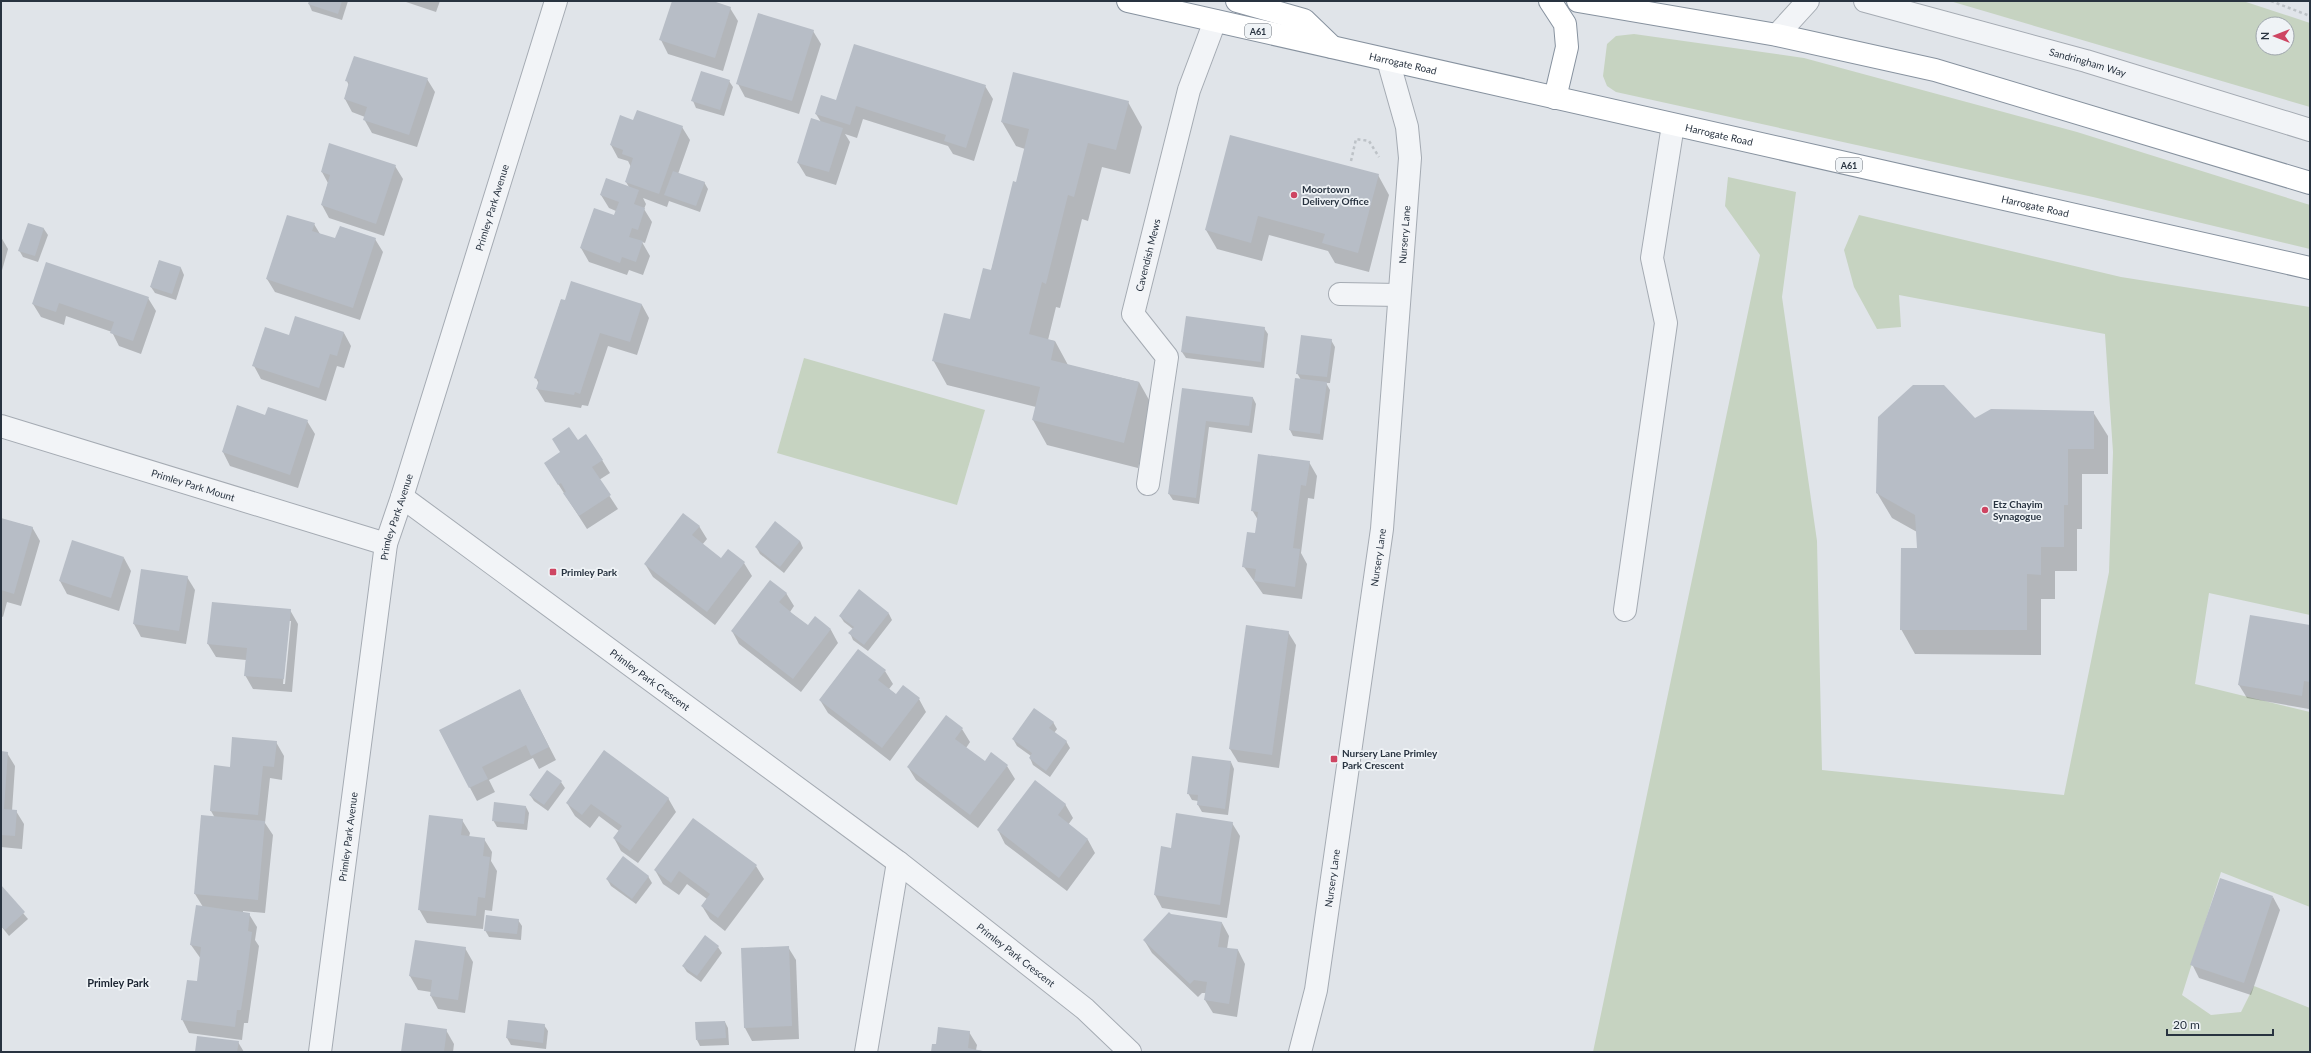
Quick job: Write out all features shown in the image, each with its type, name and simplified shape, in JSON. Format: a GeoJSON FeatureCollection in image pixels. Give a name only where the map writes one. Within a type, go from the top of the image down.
{"type":"FeatureCollection","features":[{"type":"Feature","properties":{"kind":"highway","name":"Harrogate Road"},"geometry":{"type":"LineString","coordinates":[[1128,1],[2310,268]]}},
{"type":"Feature","properties":{"kind":"highway"},"geometry":{"type":"LineString","coordinates":[[1237,1],[1304,20],[1333,48]]}},
{"type":"Feature","properties":{"kind":"highway"},"geometry":{"type":"LineString","coordinates":[[1550,1],[1565,24],[1567,47],[1555,98]]}},
{"type":"Feature","properties":{"kind":"highway"},"geometry":{"type":"LineString","coordinates":[[1578,1],[1777,35],[1935,70],[2310,183]]}},
{"type":"Feature","properties":{"kind":"street","name":"Primley Park Avenue"},"geometry":{"type":"LineString","coordinates":[[320,1052],[386,544],[402,497],[556,1]]}},
{"type":"Feature","properties":{"kind":"street"},"geometry":{"type":"LineString","coordinates":[[1777,35],[1808,1]]}},
{"type":"Feature","properties":{"kind":"street","name":"Sandringham Way"},"geometry":{"type":"LineString","coordinates":[[1865,1],[2086,61],[2310,130]]}},
{"type":"Feature","properties":{"kind":"street","name":"Cavendish Mews"},"geometry":{"type":"LineString","coordinates":[[1148,484],[1167,357],[1134,314],[1189,90],[1215,21]]}},
{"type":"Feature","properties":{"kind":"street","name":"Nursery Lane"},"geometry":{"type":"LineString","coordinates":[[1300,1052],[1316,990],[1382,530],[1410,158],[1407,127],[1388,60]]}},
{"type":"Feature","properties":{"kind":"street"},"geometry":{"type":"LineString","coordinates":[[1625,610],[1666,324],[1652,258],[1673,125]]}},
{"type":"Feature","properties":{"kind":"street"},"geometry":{"type":"LineString","coordinates":[[1340,294],[1400,295]]}},
{"type":"Feature","properties":{"kind":"street","name":"Primley Park Mount"},"geometry":{"type":"LineString","coordinates":[[1,426],[386,544]]}},
{"type":"Feature","properties":{"kind":"street","name":"Primley Park Crescent"},"geometry":{"type":"LineString","coordinates":[[402,497],[898,862],[1086,1009],[1130,1052]]}},
{"type":"Feature","properties":{"kind":"street"},"geometry":{"type":"LineString","coordinates":[[866,1052],[898,862]]}},
{"type":"Feature","properties":{"kind":"path"},"geometry":{"type":"LineString","coordinates":[[2271,1],[2310,16]]}},
{"type":"Feature","properties":{"kind":"path"},"geometry":{"type":"LineString","coordinates":[[1351,161],[1356,139],[1369,141],[1389,174],[1408,176]]}},
{"type":"Feature","properties":{"kind":"green space"},"geometry":{"type":"Polygon","coordinates":[[[1950,1],[2243,1],[2289,16],[2255,16],[2255,56],[2295,56],[2295,18],[2310,23],[2310,107],[1950,1]]]}},
{"type":"Feature","properties":{"kind":"green space"},"geometry":{"type":"Polygon","coordinates":[[[1634,34],[1804,58],[2077,132],[2310,205],[2310,249],[2093,197],[1616,92],[1607,86],[1603,76],[1607,44],[1616,36],[1634,34]]]}},
{"type":"Feature","properties":{"kind":"green space"},"geometry":{"type":"Polygon","coordinates":[[[1728,177],[1796,192],[1782,297],[1817,541],[1822,770],[2064,795],[2109,572],[2113,452],[2105,334],[1899,295],[1901,327],[1877,329],[1854,287],[1844,250],[1859,215],[2121,277],[2310,307],[2310,615],[2209,593],[2195,684],[2310,712],[2310,907],[2221,872],[2182,995],[2211,1015],[2241,1012],[2254,986],[2310,1008],[2310,1052],[1593,1052],[1760,255],[1725,206],[1728,177]]]}},
{"type":"Feature","properties":{"kind":"green space"},"geometry":{"type":"Polygon","coordinates":[[[804,358],[985,410],[957,505],[777,453],[804,358]]]}},
{"type":"Feature","properties":{"kind":"building"},"geometry":{"type":"Polygon","coordinates":[[[309,1],[342,1],[338,14],[308,4],[309,1]]]}},
{"type":"Feature","properties":{"kind":"building"},"geometry":{"type":"Polygon","coordinates":[[[672,1],[713,1],[731,7],[715,58],[659,40],[672,1]]]}},
{"type":"Feature","properties":{"kind":"building"},"geometry":{"type":"Polygon","coordinates":[[[758,13],[814,30],[792,101],[736,84],[758,13]]]}},
{"type":"Feature","properties":{"kind":"building"},"geometry":{"type":"Polygon","coordinates":[[[854,44],[986,85],[966,148],[944,141],[946,135],[856,106],[850,125],[815,114],[821,95],[836,100],[854,44]]]}},
{"type":"Feature","properties":{"kind":"building"},"geometry":{"type":"Polygon","coordinates":[[[354,56],[428,78],[409,135],[363,120],[367,107],[344,99],[349,82],[345,81],[354,56]]]}},
{"type":"Feature","properties":{"kind":"building"},"geometry":{"type":"Polygon","coordinates":[[[701,71],[730,80],[720,110],[691,101],[701,71]]]}},
{"type":"Feature","properties":{"kind":"building"},"geometry":{"type":"Polygon","coordinates":[[[1013,72],[1129,101],[1116,150],[1088,143],[1074,197],[1068,195],[1046,284],[1042,282],[1029,334],[1055,341],[1051,360],[1139,382],[1124,443],[1032,420],[1040,387],[932,361],[944,313],[970,319],[983,268],[991,270],[1013,181],[1016,182],[1029,129],[1001,122],[1013,72]]]}},
{"type":"Feature","properties":{"kind":"building"},"geometry":{"type":"Polygon","coordinates":[[[637,110],[683,126],[659,194],[625,182],[633,158],[622,154],[623,150],[610,145],[620,115],[633,120],[637,110]]]}},
{"type":"Feature","properties":{"kind":"building"},"geometry":{"type":"Polygon","coordinates":[[[811,118],[843,128],[829,172],[797,163],[811,118]]]}},
{"type":"Feature","properties":{"kind":"building","name":"Moortown Delivery Office"},"geometry":{"type":"Polygon","coordinates":[[[1230,135],[1379,174],[1358,253],[1322,243],[1325,234],[1258,216],[1251,243],[1205,230],[1230,135]]]}},
{"type":"Feature","properties":{"kind":"building"},"geometry":{"type":"Polygon","coordinates":[[[329,143],[396,165],[376,224],[321,205],[330,175],[321,172],[329,143]]]}},
{"type":"Feature","properties":{"kind":"building"},"geometry":{"type":"Polygon","coordinates":[[[673,171],[705,182],[696,206],[664,195],[673,171]]]}},
{"type":"Feature","properties":{"kind":"building"},"geometry":{"type":"Polygon","coordinates":[[[606,178],[639,190],[634,204],[645,208],[638,230],[632,228],[629,237],[643,241],[636,262],[622,257],[620,263],[580,248],[594,208],[614,215],[619,202],[600,195],[606,178]]]}},
{"type":"Feature","properties":{"kind":"building"},"geometry":{"type":"Polygon","coordinates":[[[287,215],[315,223],[312,231],[335,238],[340,226],[376,238],[353,308],[266,279],[287,215]]]}},
{"type":"Feature","properties":{"kind":"building"},"geometry":{"type":"Polygon","coordinates":[[[28,223],[44,228],[35,256],[18,251],[28,223]]]}},
{"type":"Feature","properties":{"kind":"building"},"geometry":{"type":"Polygon","coordinates":[[[159,260],[181,267],[172,294],[150,287],[159,260]]]}},
{"type":"Feature","properties":{"kind":"building"},"geometry":{"type":"Polygon","coordinates":[[[46,262],[149,297],[133,341],[110,333],[114,322],[59,303],[56,312],[32,304],[46,262]]]}},
{"type":"Feature","properties":{"kind":"building"},"geometry":{"type":"Polygon","coordinates":[[[571,281],[642,304],[630,342],[600,333],[580,394],[575,392],[574,395],[536,389],[539,380],[534,378],[561,299],[565,300],[571,281]]]}},
{"type":"Feature","properties":{"kind":"building"},"geometry":{"type":"Polygon","coordinates":[[[295,316],[344,332],[337,356],[330,354],[319,388],[252,366],[265,327],[289,335],[295,316]]]}},
{"type":"Feature","properties":{"kind":"building"},"geometry":{"type":"Polygon","coordinates":[[[1186,316],[1265,327],[1261,362],[1181,352],[1186,316]]]}},
{"type":"Feature","properties":{"kind":"building"},"geometry":{"type":"Polygon","coordinates":[[[1301,335],[1332,339],[1327,377],[1296,374],[1301,335]]]}},
{"type":"Feature","properties":{"kind":"building"},"geometry":{"type":"Polygon","coordinates":[[[1295,378],[1327,382],[1320,434],[1289,430],[1295,378]]]}},
{"type":"Feature","properties":{"kind":"building","name":"Etz Chayim Synagogue"},"geometry":{"type":"Polygon","coordinates":[[[1913,385],[1944,385],[1975,418],[1991,409],[2094,411],[2094,449],[2068,449],[2068,505],[2064,505],[2064,547],[2041,547],[2041,575],[2027,574],[2027,630],[1900,630],[1901,548],[1917,548],[1915,515],[1876,493],[1878,417],[1913,385]]]}},
{"type":"Feature","properties":{"kind":"building"},"geometry":{"type":"Polygon","coordinates":[[[1182,388],[1253,397],[1249,426],[1206,421],[1196,498],[1168,494],[1182,388]]]}},
{"type":"Feature","properties":{"kind":"building"},"geometry":{"type":"Polygon","coordinates":[[[237,405],[265,415],[268,407],[308,420],[290,475],[222,452],[237,405]]]}},
{"type":"Feature","properties":{"kind":"building"},"geometry":{"type":"Polygon","coordinates":[[[569,427],[578,440],[586,434],[603,460],[592,467],[611,495],[579,516],[563,493],[566,492],[561,483],[558,485],[544,463],[560,452],[552,439],[569,427]]]}},
{"type":"Feature","properties":{"kind":"building"},"geometry":{"type":"Polygon","coordinates":[[[1258,454],[1310,461],[1306,486],[1301,485],[1293,548],[1300,549],[1295,587],[1254,581],[1256,569],[1242,567],[1247,532],[1255,533],[1258,512],[1251,511],[1258,454]]]}},
{"type":"Feature","properties":{"kind":"building"},"geometry":{"type":"Polygon","coordinates":[[[683,513],[700,526],[692,535],[721,558],[728,549],[745,562],[707,612],[644,564],[683,513]]]}},
{"type":"Feature","properties":{"kind":"building"},"geometry":{"type":"Polygon","coordinates":[[[1,518],[33,527],[14,594],[1,590],[1,518]]]}},
{"type":"Feature","properties":{"kind":"building"},"geometry":{"type":"Polygon","coordinates":[[[775,521],[800,541],[780,567],[755,547],[775,521]]]}},
{"type":"Feature","properties":{"kind":"building"},"geometry":{"type":"Polygon","coordinates":[[[72,540],[124,557],[111,598],[59,581],[72,540]]]}},
{"type":"Feature","properties":{"kind":"building"},"geometry":{"type":"Polygon","coordinates":[[[141,569],[188,576],[179,631],[133,624],[141,569]]]}},
{"type":"Feature","properties":{"kind":"building"},"geometry":{"type":"Polygon","coordinates":[[[770,580],[787,593],[779,602],[793,614],[808,625],[815,616],[831,629],[793,679],[731,631],[770,580]]]}},
{"type":"Feature","properties":{"kind":"building"},"geometry":{"type":"Polygon","coordinates":[[[859,589],[889,613],[864,645],[848,633],[854,627],[839,616],[859,589]]]}},
{"type":"Feature","properties":{"kind":"building"},"geometry":{"type":"Polygon","coordinates":[[[212,602],[291,609],[284,679],[244,676],[247,648],[207,644],[212,602]]]}},
{"type":"Feature","properties":{"kind":"building"},"geometry":{"type":"Polygon","coordinates":[[[2250,615],[2310,625],[2310,682],[2304,681],[2302,696],[2238,685],[2250,615]]]}},
{"type":"Feature","properties":{"kind":"building"},"geometry":{"type":"Polygon","coordinates":[[[1246,625],[1289,631],[1272,755],[1229,749],[1246,625]]]}},
{"type":"Feature","properties":{"kind":"building"},"geometry":{"type":"Polygon","coordinates":[[[858,649],[886,670],[878,680],[896,694],[903,685],[920,698],[882,748],[819,700],[858,649]]]}},
{"type":"Feature","properties":{"kind":"building"},"geometry":{"type":"Polygon","coordinates":[[[520,689],[549,747],[531,756],[526,745],[482,767],[488,779],[469,788],[439,730],[520,689]]]}},
{"type":"Feature","properties":{"kind":"building"},"geometry":{"type":"Polygon","coordinates":[[[1034,708],[1054,722],[1049,728],[1067,741],[1046,771],[1029,758],[1032,753],[1012,739],[1034,708]]]}},
{"type":"Feature","properties":{"kind":"building"},"geometry":{"type":"Polygon","coordinates":[[[946,715],[963,728],[955,739],[985,761],[991,752],[1008,765],[970,815],[907,767],[946,715]]]}},
{"type":"Feature","properties":{"kind":"building"},"geometry":{"type":"Polygon","coordinates":[[[232,737],[277,741],[274,767],[263,766],[258,815],[210,811],[214,765],[230,767],[232,737]]]}},
{"type":"Feature","properties":{"kind":"building"},"geometry":{"type":"Polygon","coordinates":[[[604,750],[669,798],[630,851],[613,838],[622,826],[591,804],[582,815],[566,803],[604,750]]]}},
{"type":"Feature","properties":{"kind":"building"},"geometry":{"type":"Polygon","coordinates":[[[1,751],[8,752],[4,809],[17,810],[15,836],[1,835],[1,751]]]}},
{"type":"Feature","properties":{"kind":"building"},"geometry":{"type":"Polygon","coordinates":[[[1192,756],[1231,761],[1225,809],[1197,805],[1198,795],[1187,794],[1192,756]]]}},
{"type":"Feature","properties":{"kind":"building"},"geometry":{"type":"Polygon","coordinates":[[[547,770],[562,781],[544,805],[529,795],[547,770]]]}},
{"type":"Feature","properties":{"kind":"building"},"geometry":{"type":"Polygon","coordinates":[[[1035,780],[1066,804],[1058,815],[1088,839],[1059,878],[997,830],[1035,780]]]}},
{"type":"Feature","properties":{"kind":"building"},"geometry":{"type":"Polygon","coordinates":[[[494,802],[526,806],[524,824],[492,821],[494,802]]]}},
{"type":"Feature","properties":{"kind":"building"},"geometry":{"type":"Polygon","coordinates":[[[1176,813],[1233,822],[1220,905],[1154,895],[1161,846],[1171,848],[1176,813]]]}},
{"type":"Feature","properties":{"kind":"building"},"geometry":{"type":"Polygon","coordinates":[[[201,815],[265,821],[258,900],[194,894],[201,815]]]}},
{"type":"Feature","properties":{"kind":"building"},"geometry":{"type":"Polygon","coordinates":[[[429,815],[463,819],[461,835],[485,838],[483,856],[490,857],[485,898],[478,897],[476,916],[418,910],[429,815]]]}},
{"type":"Feature","properties":{"kind":"building"},"geometry":{"type":"Polygon","coordinates":[[[693,818],[757,865],[718,918],[701,906],[710,894],[679,871],[671,883],[654,870],[693,818]]]}},
{"type":"Feature","properties":{"kind":"building"},"geometry":{"type":"Polygon","coordinates":[[[623,856],[649,876],[632,899],[606,879],[623,856]]]}},
{"type":"Feature","properties":{"kind":"building"},"geometry":{"type":"Polygon","coordinates":[[[2220,878],[2273,896],[2244,983],[2190,965],[2220,878]]]}},
{"type":"Feature","properties":{"kind":"building"},"geometry":{"type":"Polygon","coordinates":[[[1,885],[25,912],[5,930],[1,926],[1,885]]]}},
{"type":"Feature","properties":{"kind":"building"},"geometry":{"type":"Polygon","coordinates":[[[196,905],[250,913],[248,931],[252,932],[247,971],[241,1010],[237,1010],[235,1027],[181,1020],[187,980],[197,981],[201,947],[190,945],[196,905]]]}},
{"type":"Feature","properties":{"kind":"building"},"geometry":{"type":"Polygon","coordinates":[[[1169,912],[1171,914],[1222,922],[1218,947],[1238,949],[1229,1004],[1204,1000],[1207,982],[1194,980],[1190,984],[1143,940],[1169,912]]]}},
{"type":"Feature","properties":{"kind":"building"},"geometry":{"type":"Polygon","coordinates":[[[486,915],[519,919],[517,934],[484,931],[486,915]]]}},
{"type":"Feature","properties":{"kind":"building"},"geometry":{"type":"Polygon","coordinates":[[[705,935],[719,946],[697,976],[682,966],[705,935]]]}},
{"type":"Feature","properties":{"kind":"building"},"geometry":{"type":"Polygon","coordinates":[[[415,940],[466,947],[458,1000],[430,996],[432,980],[409,976],[415,940]]]}},
{"type":"Feature","properties":{"kind":"building"},"geometry":{"type":"Polygon","coordinates":[[[789,946],[792,1026],[744,1028],[741,948],[789,946]]]}},
{"type":"Feature","properties":{"kind":"building"},"geometry":{"type":"Polygon","coordinates":[[[508,1020],[545,1024],[543,1043],[506,1038],[508,1020]]]}},
{"type":"Feature","properties":{"kind":"building"},"geometry":{"type":"Polygon","coordinates":[[[725,1021],[726,1038],[696,1040],[695,1022],[725,1021]]]}},
{"type":"Feature","properties":{"kind":"building"},"geometry":{"type":"Polygon","coordinates":[[[405,1023],[447,1029],[444,1052],[401,1052],[405,1023]]]}},
{"type":"Feature","properties":{"kind":"building"},"geometry":{"type":"Polygon","coordinates":[[[938,1027],[970,1031],[968,1048],[988,1052],[931,1052],[932,1044],[936,1044],[938,1027]]]}},
{"type":"Feature","properties":{"kind":"building"},"geometry":{"type":"Polygon","coordinates":[[[197,1036],[239,1041],[237,1052],[195,1052],[197,1036]]]}},
{"type":"Feature","properties":{"kind":"place","name":"Moortown Delivery Office"},"geometry":{"type":"Point","coordinates":[1294,195]}},
{"type":"Feature","properties":{"kind":"place","name":"Etz Chayim Synagogue"},"geometry":{"type":"Point","coordinates":[1985,510]}},
{"type":"Feature","properties":{"kind":"place","name":"Primley Park"},"geometry":{"type":"Point","coordinates":[553,572]}},
{"type":"Feature","properties":{"kind":"place","name":"Nursery Lane Primley Park Crescent"},"geometry":{"type":"Point","coordinates":[1334,759]}},
{"type":"Feature","properties":{"kind":"district","name":"Primley Park"},"geometry":{"type":"Point","coordinates":[118,982]}}]}
